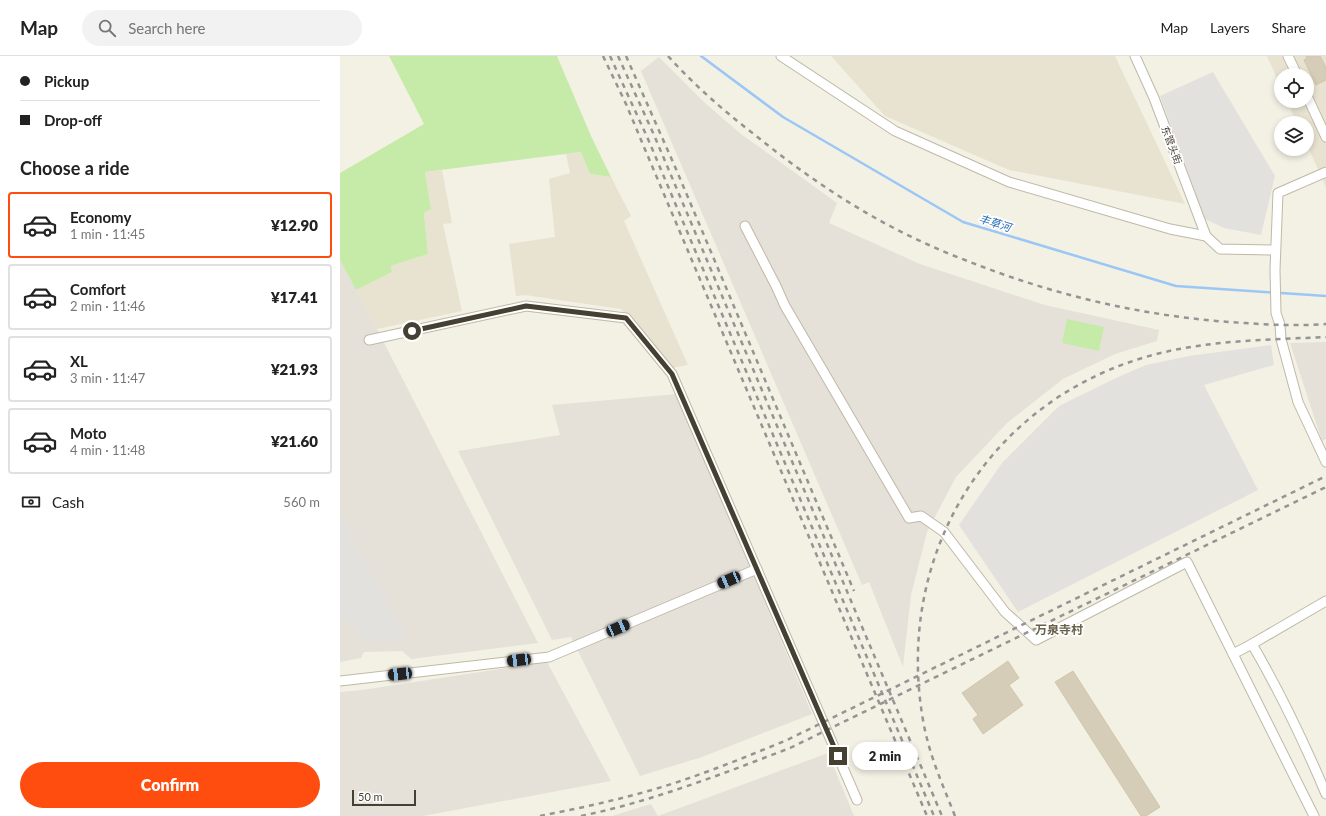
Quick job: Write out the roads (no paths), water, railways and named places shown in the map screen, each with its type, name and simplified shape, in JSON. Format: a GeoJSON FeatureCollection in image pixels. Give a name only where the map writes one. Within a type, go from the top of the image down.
{"type":"FeatureCollection","features":[{"type":"Feature","properties":{"kind":"street"},"geometry":{"type":"LineString","coordinates":[[781,56],[895,130],[1009,182],[1170,229],[1206,236],[1220,249],[1275,250]]}},
{"type":"Feature","properties":{"kind":"street","name":"东管头街"},"geometry":{"type":"LineString","coordinates":[[1135,56],[1154,98],[1206,236]]}},
{"type":"Feature","properties":{"kind":"street"},"geometry":{"type":"LineString","coordinates":[[1288,56],[1294,68]]}},
{"type":"Feature","properties":{"kind":"street"},"geometry":{"type":"LineString","coordinates":[[1313,108],[1326,137]]}},
{"type":"Feature","properties":{"kind":"street"},"geometry":{"type":"LineString","coordinates":[[1326,172],[1278,193],[1275,250],[1276,313],[1280,325],[1281,339],[1298,402],[1326,462]]}},
{"type":"Feature","properties":{"kind":"street"},"geometry":{"type":"LineString","coordinates":[[745,226],[785,306],[909,518],[921,516],[944,532],[1005,612],[1036,640],[1187,562],[1314,816]]}},
{"type":"Feature","properties":{"kind":"street"},"geometry":{"type":"LineString","coordinates":[[369,340],[526,306],[626,318],[672,374],[857,800]]}},
{"type":"Feature","properties":{"kind":"street"},"geometry":{"type":"LineString","coordinates":[[340,681],[549,657],[756,569]]}},
{"type":"Feature","properties":{"kind":"street"},"geometry":{"type":"LineString","coordinates":[[1233,654],[1326,601]]}},
{"type":"Feature","properties":{"kind":"street"},"geometry":{"type":"LineString","coordinates":[[1252,644],[1271,677],[1307,748],[1326,794]]}},
{"type":"Feature","properties":{"kind":"waterway","name":"丰草河"},"geometry":{"type":"LineString","coordinates":[[701,56],[783,117],[963,222],[1176,286],[1326,296]]}},
{"type":"Feature","properties":{"kind":"railway"},"geometry":{"type":"LineString","coordinates":[[603,56],[626,104],[927,816]]}},
{"type":"Feature","properties":{"kind":"railway"},"geometry":{"type":"LineString","coordinates":[[610,56],[648,139],[934,816]]}},
{"type":"Feature","properties":{"kind":"railway"},"geometry":{"type":"LineString","coordinates":[[618,56],[654,135],[942,816]]}},
{"type":"Feature","properties":{"kind":"railway"},"geometry":{"type":"LineString","coordinates":[[626,56],[676,169],[854,591]]}},
{"type":"Feature","properties":{"kind":"railway"},"geometry":{"type":"LineString","coordinates":[[668,56],[732,117],[775,151],[838,196],[883,222],[949,254],[1047,289],[1145,312],[1178,317],[1255,324],[1326,324]]}},
{"type":"Feature","properties":{"kind":"railway"},"geometry":{"type":"LineString","coordinates":[[955,816],[932,757],[923,720],[918,661],[923,603],[938,548],[962,498],[995,453],[1036,414],[1084,382],[1139,359],[1208,344],[1255,340],[1326,337]]}},
{"type":"Feature","properties":{"kind":"railway"},"geometry":{"type":"LineString","coordinates":[[540,816],[601,803],[662,787],[741,759],[787,740],[1326,476]]}},
{"type":"Feature","properties":{"kind":"railway"},"geometry":{"type":"LineString","coordinates":[[581,816],[661,795],[790,748],[1326,487]]}},
{"type":"Feature","properties":{"kind":"district","name":"万泉寺村"},"geometry":{"type":"Point","coordinates":[1059,630]}}]}
